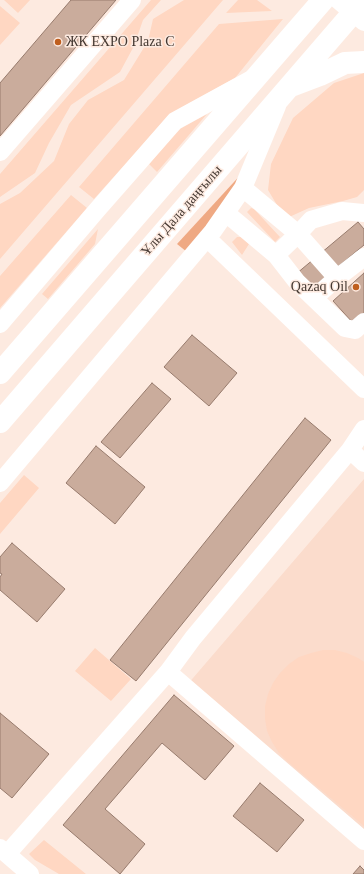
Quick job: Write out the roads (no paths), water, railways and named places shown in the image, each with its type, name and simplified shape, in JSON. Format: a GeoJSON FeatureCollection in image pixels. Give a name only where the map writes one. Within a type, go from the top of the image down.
{"type":"FeatureCollection","features":[{"type":"Feature","properties":{"kind":"main road"},"geometry":{"type":"LineString","coordinates":[[0,373],[323,0]]}},
{"type":"Feature","properties":{"kind":"main road","name":"Ұлы Дала даңғылы"},"geometry":{"type":"LineString","coordinates":[[0,422],[355,9]]}},
{"type":"Feature","properties":{"kind":"main road"},"geometry":{"type":"LineString","coordinates":[[285,91],[345,63],[364,62]]}},
{"type":"Feature","properties":{"kind":"street"},"geometry":{"type":"LineString","coordinates":[[0,152],[132,0]]}},
{"type":"Feature","properties":{"kind":"street"},"geometry":{"type":"LineString","coordinates":[[0,324],[175,121],[256,77]]}},
{"type":"Feature","properties":{"kind":"street"},"geometry":{"type":"LineString","coordinates":[[0,483],[207,238],[226,213],[243,188],[285,91]]}},
{"type":"Feature","properties":{"kind":"street"},"geometry":{"type":"LineString","coordinates":[[243,188],[298,234],[337,278]]}},
{"type":"Feature","properties":{"kind":"street"},"geometry":{"type":"LineString","coordinates":[[276,255],[311,220],[342,211],[364,213]]}},
{"type":"Feature","properties":{"kind":"street"},"geometry":{"type":"LineString","coordinates":[[226,213],[276,255],[297,282],[345,328],[355,330],[364,322]]}},
{"type":"Feature","properties":{"kind":"street"},"geometry":{"type":"LineString","coordinates":[[207,238],[364,389]]}},
{"type":"Feature","properties":{"kind":"street"},"geometry":{"type":"LineString","coordinates":[[314,298],[364,257]]}},
{"type":"Feature","properties":{"kind":"street"},"geometry":{"type":"LineString","coordinates":[[30,874],[3,851],[168,672],[193,638],[350,450],[364,429]]}},
{"type":"Feature","properties":{"kind":"street"},"geometry":{"type":"LineString","coordinates":[[350,450],[364,463]]}},
{"type":"Feature","properties":{"kind":"street"},"geometry":{"type":"LineString","coordinates":[[168,672],[364,841]]}},
{"type":"Feature","properties":{"kind":"place","name":"ЖК EXPO Plaza C"},"geometry":{"type":"Point","coordinates":[58,42]}},
{"type":"Feature","properties":{"kind":"place","name":"Qazaq Oil"},"geometry":{"type":"Point","coordinates":[356,287]}}]}
